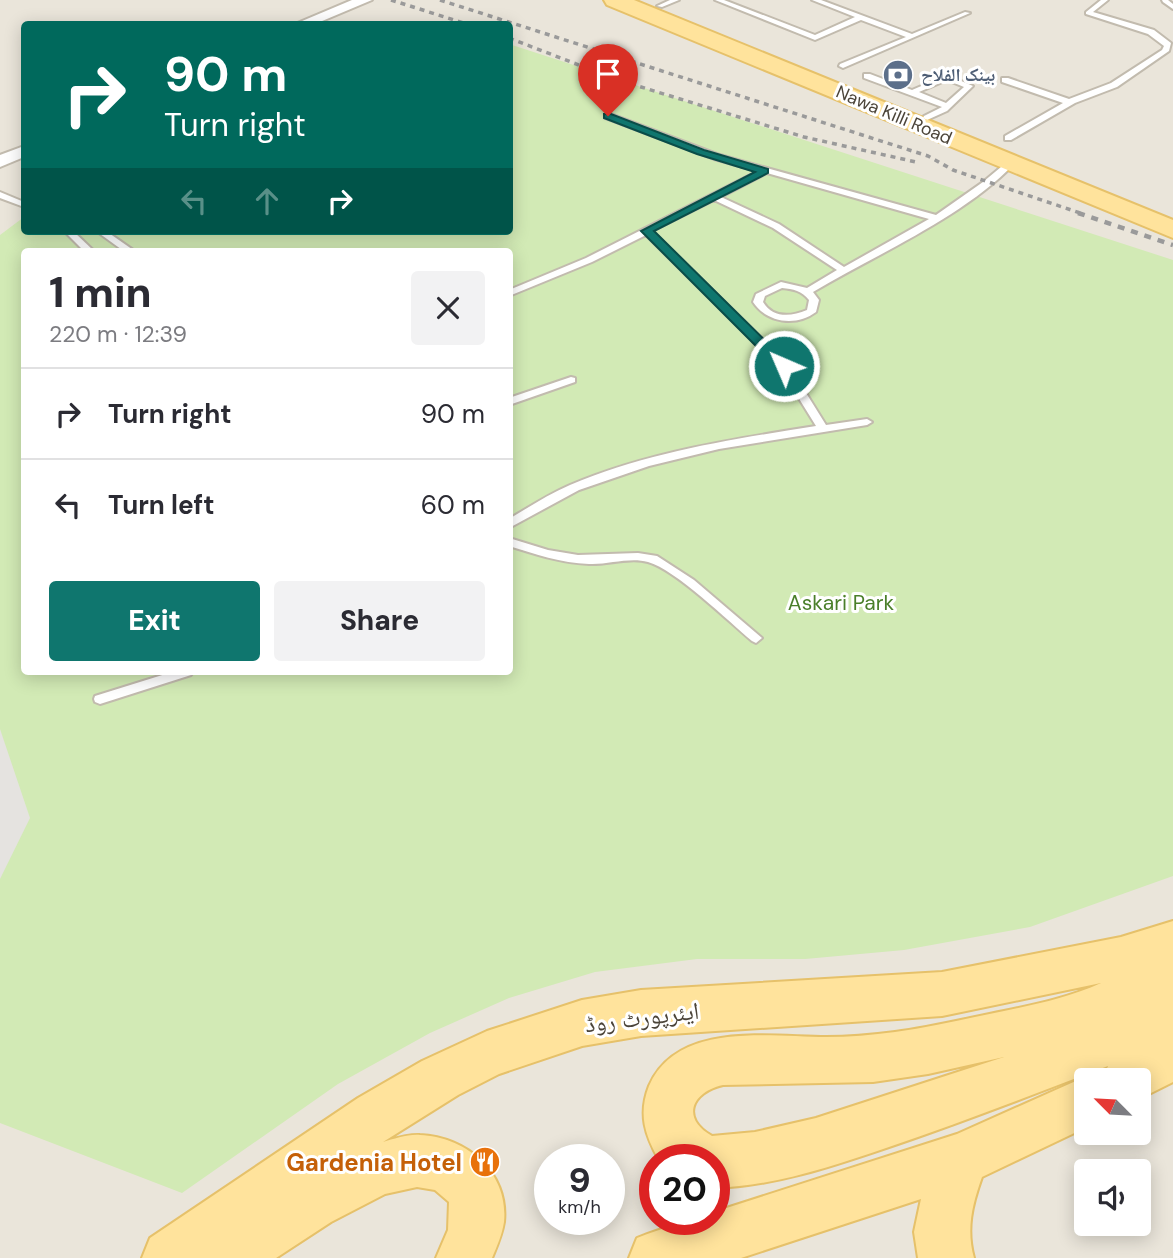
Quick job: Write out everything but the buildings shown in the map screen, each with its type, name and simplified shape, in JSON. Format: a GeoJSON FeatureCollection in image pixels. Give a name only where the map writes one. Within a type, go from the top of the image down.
{"type":"FeatureCollection","features":[{"type":"Feature","properties":{"kind":"main road","name":"Nawa Killi Road"},"geometry":{"type":"LineString","coordinates":[[615,0],[1173,230]]}},
{"type":"Feature","properties":{"kind":"main road","name":"Nawa Killi Road"},"geometry":{"type":"LineString","coordinates":[[661,2],[937,112],[1173,219]]}},
{"type":"Feature","properties":{"kind":"main road","name":"ایئرپورٹ روڈ"},"geometry":{"type":"LineString","coordinates":[[170,1258],[376,1116],[440,1078],[487,1055],[582,1023],[640,1013],[942,994],[1121,958],[1173,942]]}},
{"type":"Feature","properties":{"kind":"main road"},"geometry":{"type":"LineString","coordinates":[[679,1144],[666,1113],[668,1098],[673,1087],[684,1076],[698,1068],[744,1059],[811,1060],[928,1052],[1065,1020],[1173,974]]}},
{"type":"Feature","properties":{"kind":"main road"},"geometry":{"type":"LineString","coordinates":[[730,1161],[762,1158],[951,1101],[1173,1018]]}},
{"type":"Feature","properties":{"kind":"main road"},"geometry":{"type":"LineString","coordinates":[[1150,1068],[1173,1056]]}},
{"type":"Feature","properties":{"kind":"main road"},"geometry":{"type":"LineString","coordinates":[[657,1258],[963,1159],[1074,1107]]}},
{"type":"Feature","properties":{"kind":"main road"},"geometry":{"type":"LineString","coordinates":[[228,1258],[336,1190],[408,1160],[432,1159],[450,1166],[463,1176],[472,1189],[478,1211],[475,1238],[464,1258]]}},
{"type":"Feature","properties":{"kind":"main road"},"geometry":{"type":"LineString","coordinates":[[946,1258],[941,1233],[943,1209],[963,1159]]}},
{"type":"Feature","properties":{"kind":"street"},"geometry":{"type":"LineString","coordinates":[[312,21],[371,2]]}},
{"type":"Feature","properties":{"kind":"street"},"geometry":{"type":"LineString","coordinates":[[335,21],[371,2]]}},
{"type":"Feature","properties":{"kind":"street"},"geometry":{"type":"LineString","coordinates":[[0,150],[21,140]]}},
{"type":"Feature","properties":{"kind":"street"},"geometry":{"type":"LineString","coordinates":[[0,162],[21,152]]}},
{"type":"Feature","properties":{"kind":"lane"},"geometry":{"type":"LineString","coordinates":[[718,0],[815,38],[861,18]]}},
{"type":"Feature","properties":{"kind":"lane"},"geometry":{"type":"LineString","coordinates":[[815,0],[911,36]]}},
{"type":"Feature","properties":{"kind":"lane"},"geometry":{"type":"LineString","coordinates":[[1008,138],[1069,102],[1114,85],[1161,55],[1168,44],[1164,39],[1140,28],[1088,13],[1105,0]]}},
{"type":"Feature","properties":{"kind":"lane"},"geometry":{"type":"LineString","coordinates":[[1165,1],[1173,7]]}},
{"type":"Feature","properties":{"kind":"lane"},"geometry":{"type":"LineString","coordinates":[[844,66],[967,13]]}},
{"type":"Feature","properties":{"kind":"lane"},"geometry":{"type":"LineString","coordinates":[[1161,55],[1173,62]]}},
{"type":"Feature","properties":{"kind":"lane"},"geometry":{"type":"LineString","coordinates":[[867,76],[911,93],[937,112],[969,86],[947,77],[911,93]]}},
{"type":"Feature","properties":{"kind":"lane"},"geometry":{"type":"LineString","coordinates":[[1004,80],[1069,102]]}},
{"type":"Feature","properties":{"kind":"lane"},"geometry":{"type":"LineString","coordinates":[[608,116],[690,148],[937,218]]}},
{"type":"Feature","properties":{"kind":"lane"},"geometry":{"type":"LineString","coordinates":[[807,292],[843,270],[903,240],[975,194],[1010,164]]}},
{"type":"Feature","properties":{"kind":"lane"},"geometry":{"type":"LineString","coordinates":[[513,291],[589,260],[765,171]]}},
{"type":"Feature","properties":{"kind":"lane"},"geometry":{"type":"LineString","coordinates":[[0,195],[21,204]]}},
{"type":"Feature","properties":{"kind":"lane"},"geometry":{"type":"LineString","coordinates":[[715,197],[776,226],[843,270]]}},
{"type":"Feature","properties":{"kind":"lane"},"geometry":{"type":"LineString","coordinates":[[647,231],[784,366],[823,429]]}},
{"type":"Feature","properties":{"kind":"lane"},"geometry":{"type":"LineString","coordinates":[[72,235],[86,248]]}},
{"type":"Feature","properties":{"kind":"lane"},"geometry":{"type":"LineString","coordinates":[[106,235],[125,248]]}},
{"type":"Feature","properties":{"kind":"lane"},"geometry":{"type":"LineString","coordinates":[[792,286],[807,292],[814,300],[813,308],[798,319],[778,317],[767,313],[758,305],[761,294],[770,288],[792,286]]}},
{"type":"Feature","properties":{"kind":"lane"},"geometry":{"type":"LineString","coordinates":[[513,401],[571,380]]}},
{"type":"Feature","properties":{"kind":"lane"},"geometry":{"type":"LineString","coordinates":[[513,522],[572,488],[627,468],[700,448],[867,422]]}},
{"type":"Feature","properties":{"kind":"lane"},"geometry":{"type":"LineString","coordinates":[[513,543],[569,559],[653,559],[673,571],[755,638]]}},
{"type":"Feature","properties":{"kind":"lane"},"geometry":{"type":"LineString","coordinates":[[100,699],[177,675]]}},
{"type":"Feature","properties":{"kind":"shaded area","name":"Askari Park"},"geometry":{"type":"Polygon","coordinates":[[[0,0],[1173,0],[1173,1258],[0,1258],[0,0]]]}},
{"type":"Feature","properties":{"kind":"shaded area"},"geometry":{"type":"Polygon","coordinates":[[[0,729],[30,818],[0,879],[0,729]]]}},
{"type":"Feature","properties":{"kind":"green space","name":"Askari Park"},"geometry":{"type":"Polygon","coordinates":[[[513,45],[1173,260],[1173,876],[1030,927],[904,950],[805,959],[697,959],[595,972],[509,998],[430,1033],[338,1084],[182,1193],[0,1123],[0,235],[21,219],[21,235],[513,235],[513,45]]]}},
{"type":"Feature","properties":{"kind":"railway"},"geometry":{"type":"LineString","coordinates":[[391,0],[458,21]]}},
{"type":"Feature","properties":{"kind":"railway"},"geometry":{"type":"LineString","coordinates":[[440,0],[506,21]]}},
{"type":"Feature","properties":{"kind":"railway"},"geometry":{"type":"LineString","coordinates":[[513,23],[928,156],[953,170],[1083,214]]}},
{"type":"Feature","properties":{"kind":"railway"},"geometry":{"type":"LineString","coordinates":[[513,40],[615,79],[804,137],[916,162]]}},
{"type":"Feature","properties":{"kind":"railway"},"geometry":{"type":"LineString","coordinates":[[1078,213],[1173,245]]}},
{"type":"Feature","properties":{"kind":"place","name":"بینک الفلاح"},"geometry":{"type":"Point","coordinates":[898,75]}},
{"type":"Feature","properties":{"kind":"place","name":"Gardenia Hotel"},"geometry":{"type":"Point","coordinates":[485,1162]}},
{"type":"Feature","properties":{"kind":"route"},"geometry":{"type":"LineString","coordinates":[[608,116],[717,158],[765,171],[647,231],[784,366]]}}]}
